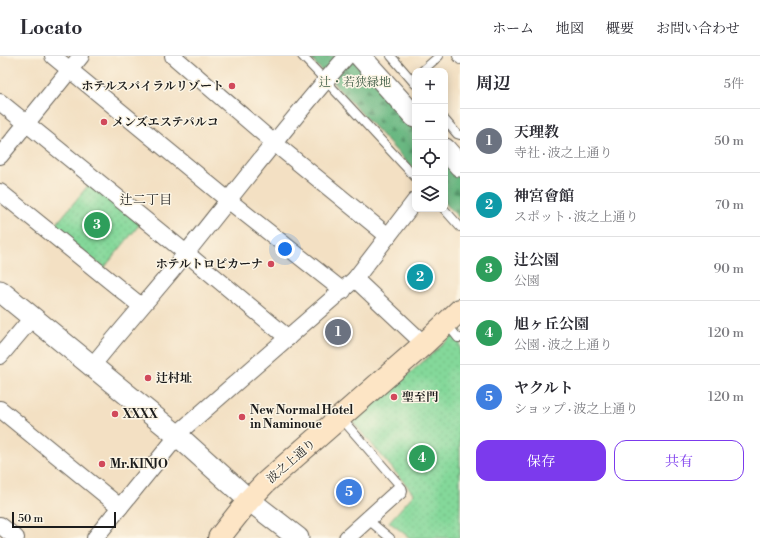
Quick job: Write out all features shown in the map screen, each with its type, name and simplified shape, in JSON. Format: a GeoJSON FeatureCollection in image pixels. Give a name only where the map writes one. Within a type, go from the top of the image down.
{"type":"FeatureCollection","features":[{"type":"Feature","properties":{"kind":"main road","name":"波之上通り"},"geometry":{"type":"LineString","coordinates":[[219,538],[249,500],[265,483],[424,344],[456,324]]}},
{"type":"Feature","properties":{"kind":"street"},"geometry":{"type":"LineString","coordinates":[[53,56],[228,200],[343,290]]}},
{"type":"Feature","properties":{"kind":"street"},"geometry":{"type":"LineString","coordinates":[[0,156],[81,56]]}},
{"type":"Feature","properties":{"kind":"street"},"geometry":{"type":"LineString","coordinates":[[173,56],[273,142],[388,236]]}},
{"type":"Feature","properties":{"kind":"street"},"geometry":{"type":"LineString","coordinates":[[92,366],[186,253],[273,142],[347,56]]}},
{"type":"Feature","properties":{"kind":"street"},"geometry":{"type":"LineString","coordinates":[[360,56],[412,114]]}},
{"type":"Feature","properties":{"kind":"street"},"geometry":{"type":"LineString","coordinates":[[0,102],[288,338]]}},
{"type":"Feature","properties":{"kind":"street"},"geometry":{"type":"LineString","coordinates":[[0,192],[141,306]]}},
{"type":"Feature","properties":{"kind":"street"},"geometry":{"type":"LineString","coordinates":[[95,538],[184,428],[355,280],[412,205]]}},
{"type":"Feature","properties":{"kind":"street"},"geometry":{"type":"LineString","coordinates":[[355,280],[424,344]]}},
{"type":"Feature","properties":{"kind":"street"},"geometry":{"type":"LineString","coordinates":[[0,291],[178,436],[249,500],[298,538]]}},
{"type":"Feature","properties":{"kind":"street"},"geometry":{"type":"LineString","coordinates":[[0,356],[32,318]]}},
{"type":"Feature","properties":{"kind":"street"},"geometry":{"type":"LineString","coordinates":[[0,409],[120,507]]}},
{"type":"Feature","properties":{"kind":"street"},"geometry":{"type":"LineString","coordinates":[[347,538],[399,491]]}},
{"type":"Feature","properties":{"kind":"street"},"geometry":{"type":"LineString","coordinates":[[0,525],[16,538]]}},
{"type":"Feature","properties":{"kind":"lane"},"geometry":{"type":"LineString","coordinates":[[302,56],[414,176]]}},
{"type":"Feature","properties":{"kind":"lane"},"geometry":{"type":"LineString","coordinates":[[391,56],[412,79]]}},
{"type":"Feature","properties":{"kind":"lane"},"geometry":{"type":"LineString","coordinates":[[425,68],[439,56]]}},
{"type":"Feature","properties":{"kind":"lane"},"geometry":{"type":"LineString","coordinates":[[457,56],[460,60]]}},
{"type":"Feature","properties":{"kind":"lane"},"geometry":{"type":"LineString","coordinates":[[448,124],[457,134],[460,135]]}},
{"type":"Feature","properties":{"kind":"lane"},"geometry":{"type":"LineString","coordinates":[[447,212],[460,227]]}},
{"type":"Feature","properties":{"kind":"lane"},"geometry":{"type":"LineString","coordinates":[[341,417],[402,488],[399,491]]}},
{"type":"Feature","properties":{"kind":"lane"},"geometry":{"type":"LineString","coordinates":[[367,519],[390,538]]}},
{"type":"Feature","properties":{"kind":"green space","name":"辻・若狭緑地"},"geometry":{"type":"Polygon","coordinates":[[[308,56],[354,56],[412,121],[412,168],[308,56]]]}},
{"type":"Feature","properties":{"kind":"green space"},"geometry":{"type":"Polygon","coordinates":[[[448,162],[460,176],[460,219],[448,206],[448,162]]]}},
{"type":"Feature","properties":{"kind":"green space"},"geometry":{"type":"Polygon","coordinates":[[[90,183],[140,224],[104,268],[54,227],[90,183]]]}},
{"type":"Feature","properties":{"kind":"green space"},"geometry":{"type":"Polygon","coordinates":[[[460,328],[460,538],[410,538],[389,522],[414,494],[353,422],[460,328]]]}},
{"type":"Feature","properties":{"kind":"place","name":"ホテルスパイラルリゾート"},"geometry":{"type":"Point","coordinates":[232,86]}},
{"type":"Feature","properties":{"kind":"place","name":"メンズエステパルコ"},"geometry":{"type":"Point","coordinates":[104,122]}},
{"type":"Feature","properties":{"kind":"place","name":"辻公園"},"geometry":{"type":"Point","coordinates":[97,225]}},
{"type":"Feature","properties":{"kind":"place","name":"ホテルトロピカーナ"},"geometry":{"type":"Point","coordinates":[271,264]}},
{"type":"Feature","properties":{"kind":"place","name":"神宮會館"},"geometry":{"type":"Point","coordinates":[420,277]}},
{"type":"Feature","properties":{"kind":"place","name":"天理教"},"geometry":{"type":"Point","coordinates":[338,332]}},
{"type":"Feature","properties":{"kind":"place","name":"辻村址"},"geometry":{"type":"Point","coordinates":[148,378]}},
{"type":"Feature","properties":{"kind":"place","name":"聖至門"},"geometry":{"type":"Point","coordinates":[394,397]}},
{"type":"Feature","properties":{"kind":"place","name":"XXXX"},"geometry":{"type":"Point","coordinates":[115,414]}},
{"type":"Feature","properties":{"kind":"place","name":"New Normal Hotel in Naminoue"},"geometry":{"type":"Point","coordinates":[242,417]}},
{"type":"Feature","properties":{"kind":"place","name":"旭ヶ丘公園"},"geometry":{"type":"Point","coordinates":[422,458]}},
{"type":"Feature","properties":{"kind":"place","name":"Mr.KINJO"},"geometry":{"type":"Point","coordinates":[102,464]}},
{"type":"Feature","properties":{"kind":"place","name":"ヤクルト"},"geometry":{"type":"Point","coordinates":[349,492]}},
{"type":"Feature","properties":{"kind":"district","name":"辻二丁目"},"geometry":{"type":"Point","coordinates":[146,199]}}]}
